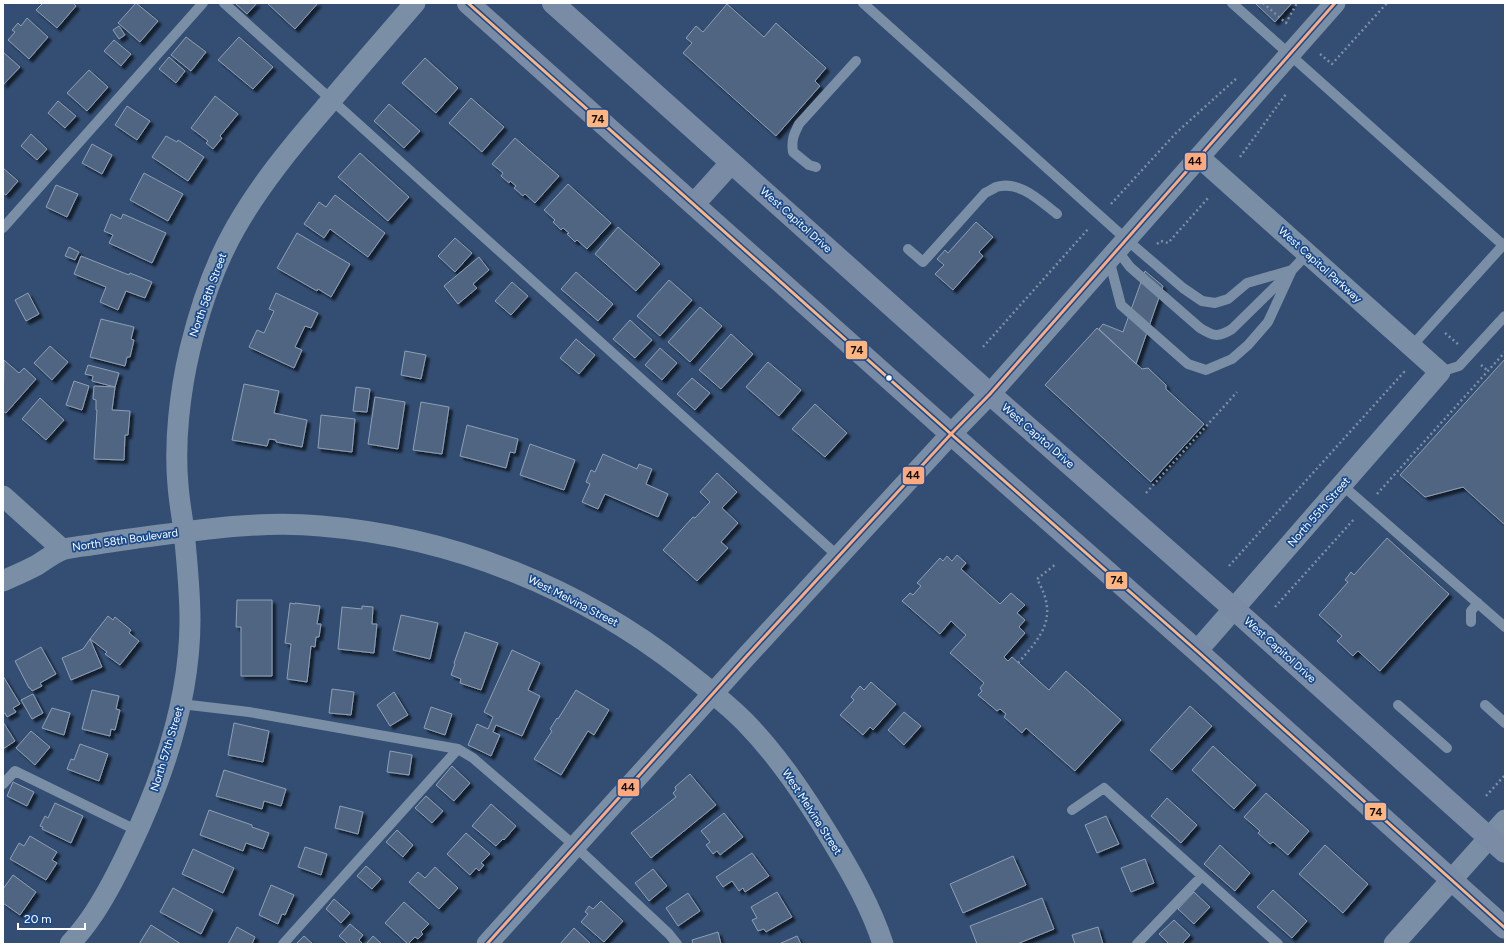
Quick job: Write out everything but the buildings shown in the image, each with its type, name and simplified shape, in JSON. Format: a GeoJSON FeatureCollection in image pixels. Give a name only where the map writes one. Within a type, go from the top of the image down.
{"type":"FeatureCollection","features":[{"type":"Feature","properties":{"kind":"main road"},"geometry":{"type":"LineString","coordinates":[[468,3],[951,434],[1197,651],[1505,928]]}},
{"type":"Feature","properties":{"kind":"main road","name":"West Capitol Drive"},"geometry":{"type":"LineString","coordinates":[[553,3],[1505,852]]}},
{"type":"Feature","properties":{"kind":"main road"},"geometry":{"type":"LineString","coordinates":[[694,204],[731,163]]}},
{"type":"Feature","properties":{"kind":"street","name":"North 58th Street"},"geometry":{"type":"LineString","coordinates":[[184,532],[178,483],[177,442],[181,396],[189,351],[200,310],[216,267],[234,230],[256,193],[284,155],[415,3]]}},
{"type":"Feature","properties":{"kind":"street"},"geometry":{"type":"LineString","coordinates":[[487,944],[714,693],[951,434],[990,394],[1335,3]]}},
{"type":"Feature","properties":{"kind":"street","name":"West Capitol Parkway"},"geometry":{"type":"LineString","coordinates":[[1200,157],[1440,372]]}},
{"type":"Feature","properties":{"kind":"street","name":"North 55th Street"},"geometry":{"type":"LineString","coordinates":[[1197,651],[1440,372]]}},
{"type":"Feature","properties":{"kind":"street"},"geometry":{"type":"LineString","coordinates":[[3,496],[63,550]]}},
{"type":"Feature","properties":{"kind":"street","name":"West Melvina Street"},"geometry":{"type":"LineString","coordinates":[[184,532],[266,524],[319,526],[368,532],[425,543],[469,555],[516,572],[598,611],[637,635],[714,693],[746,723],[784,768],[811,806],[847,866],[878,928],[883,944]]}},
{"type":"Feature","properties":{"kind":"street","name":"North 58th Boulevard"},"geometry":{"type":"LineString","coordinates":[[3,581],[31,568],[63,550],[184,532]]}},
{"type":"Feature","properties":{"kind":"street","name":"North 57th Street"},"geometry":{"type":"LineString","coordinates":[[70,944],[90,919],[115,878],[138,831],[167,755],[181,704],[187,663],[190,621],[184,532]]}},
{"type":"Feature","properties":{"kind":"street"},"geometry":{"type":"LineString","coordinates":[[1394,944],[1505,820]]}},
{"type":"Feature","properties":{"kind":"lane"},"geometry":{"type":"LineString","coordinates":[[3,228],[203,3]]}},
{"type":"Feature","properties":{"kind":"lane"},"geometry":{"type":"LineString","coordinates":[[224,3],[839,557]]}},
{"type":"Feature","properties":{"kind":"lane"},"geometry":{"type":"LineString","coordinates":[[863,3],[1100,216],[1118,250],[1130,267],[1200,328],[1210,334],[1222,335],[1232,329],[1307,254]]}},
{"type":"Feature","properties":{"kind":"lane"},"geometry":{"type":"LineString","coordinates":[[1232,3],[1504,244],[1411,347]]}},
{"type":"Feature","properties":{"kind":"lane"},"geometry":{"type":"LineString","coordinates":[[816,167],[809,165],[793,152],[792,143],[794,134],[800,124],[856,61]]}},
{"type":"Feature","properties":{"kind":"lane"},"geometry":{"type":"LineString","coordinates":[[908,249],[923,262],[985,193],[997,187],[1007,186],[1022,189],[1056,214]]}},
{"type":"Feature","properties":{"kind":"lane"},"geometry":{"type":"LineString","coordinates":[[1118,250],[1183,288],[1202,301],[1216,303],[1228,299],[1247,283],[1292,270]]}},
{"type":"Feature","properties":{"kind":"lane"},"geometry":{"type":"LineString","coordinates":[[1118,250],[1121,305],[1188,364],[1206,370],[1232,359],[1248,345],[1268,322],[1292,270]]}},
{"type":"Feature","properties":{"kind":"lane"},"geometry":{"type":"LineString","coordinates":[[1440,372],[1459,366],[1505,316]]}},
{"type":"Feature","properties":{"kind":"lane"},"geometry":{"type":"LineString","coordinates":[[1342,485],[1505,627]]}},
{"type":"Feature","properties":{"kind":"lane"},"geometry":{"type":"LineString","coordinates":[[1471,622],[1471,611],[1478,603]]}},
{"type":"Feature","properties":{"kind":"lane"},"geometry":{"type":"LineString","coordinates":[[181,704],[249,712],[458,749],[473,758],[575,846],[669,934],[677,944]]}},
{"type":"Feature","properties":{"kind":"lane"},"geometry":{"type":"LineString","coordinates":[[1398,705],[1447,748]]}},
{"type":"Feature","properties":{"kind":"lane"},"geometry":{"type":"LineString","coordinates":[[1485,705],[1505,723]]}},
{"type":"Feature","properties":{"kind":"lane"},"geometry":{"type":"LineString","coordinates":[[283,944],[458,749]]}},
{"type":"Feature","properties":{"kind":"lane"},"geometry":{"type":"LineString","coordinates":[[3,784],[15,771],[138,831]]}},
{"type":"Feature","properties":{"kind":"lane"},"geometry":{"type":"LineString","coordinates":[[1072,810],[1104,788],[1278,944]]}},
{"type":"Feature","properties":{"kind":"lane"},"geometry":{"type":"LineString","coordinates":[[1137,944],[1202,876]]}},
{"type":"Feature","properties":{"kind":"path"},"geometry":{"type":"LineString","coordinates":[[1263,3],[1286,23],[1297,3]]}},
{"type":"Feature","properties":{"kind":"path"},"geometry":{"type":"LineString","coordinates":[[1319,54],[1332,64],[1387,3]]}},
{"type":"Feature","properties":{"kind":"path"},"geometry":{"type":"LineString","coordinates":[[983,347],[1176,133],[1242,73]]}},
{"type":"Feature","properties":{"kind":"path"},"geometry":{"type":"LineString","coordinates":[[1240,157],[1287,93]]}},
{"type":"Feature","properties":{"kind":"path"},"geometry":{"type":"LineString","coordinates":[[1161,241],[1168,243],[1209,196],[1215,202]]}},
{"type":"Feature","properties":{"kind":"path"},"geometry":{"type":"LineString","coordinates":[[1275,607],[1505,352]]}},
{"type":"Feature","properties":{"kind":"path"},"geometry":{"type":"LineString","coordinates":[[1229,566],[1404,372],[1399,367]]}},
{"type":"Feature","properties":{"kind":"path"},"geometry":{"type":"LineString","coordinates":[[1146,493],[1237,392]]}},
{"type":"Feature","properties":{"kind":"path"},"geometry":{"type":"LineString","coordinates":[[1018,663],[1036,642],[1045,627],[1048,610],[1044,592],[1037,579],[1056,564]]}},
{"type":"Feature","properties":{"kind":"path"},"geometry":{"type":"LineString","coordinates":[[1486,796],[1505,775]]}},
{"type":"Feature","properties":{"kind":"transit line","name":"74"},"geometry":{"type":"LineString","coordinates":[[468,3],[951,434],[1197,651],[1505,928]]}},
{"type":"Feature","properties":{"kind":"transit line","name":"44"},"geometry":{"type":"LineString","coordinates":[[487,944],[745,658],[951,434],[990,394],[1335,3]]}}]}
